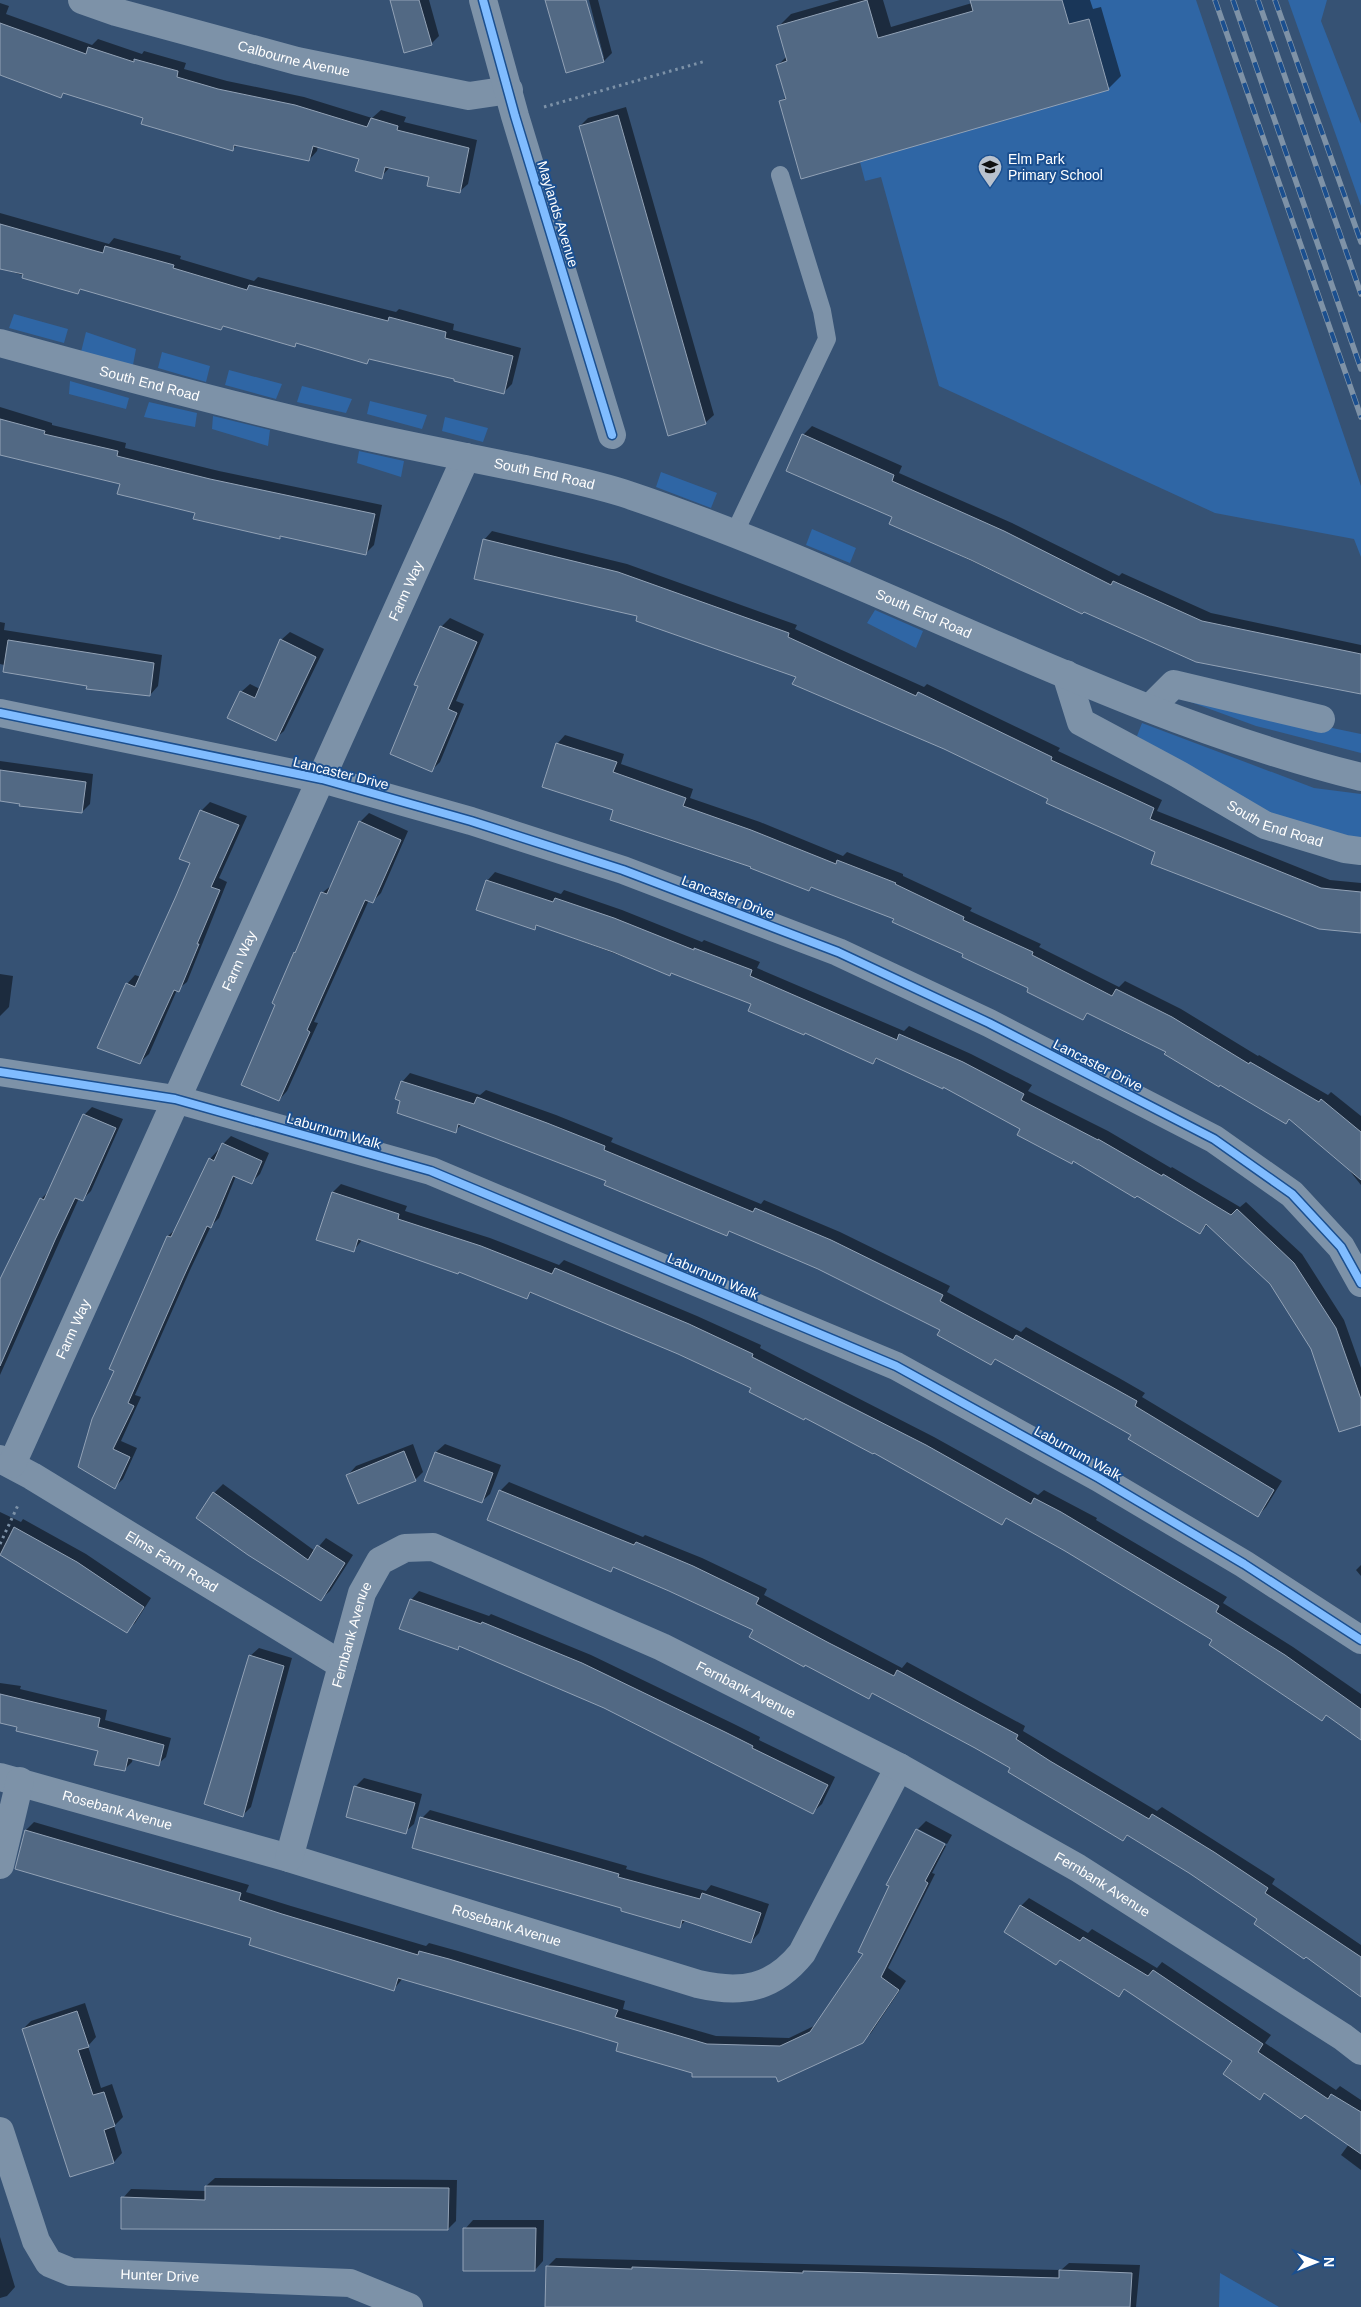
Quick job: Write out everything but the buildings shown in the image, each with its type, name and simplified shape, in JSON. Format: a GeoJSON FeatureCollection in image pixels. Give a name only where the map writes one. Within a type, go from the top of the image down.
{"type":"FeatureCollection","features":[{"type":"Feature","properties":{"kind":"street","name":"Calbourne Avenue"},"geometry":{"type":"LineString","coordinates":[[82,0],[116,12],[297,61],[512,103]]}},
{"type":"Feature","properties":{"kind":"street","name":"Maylands Avenue"},"geometry":{"type":"LineString","coordinates":[[483,0],[612,435]]}},
{"type":"Feature","properties":{"kind":"street","name":"South End Road"},"geometry":{"type":"LineString","coordinates":[[0,343],[321,427],[466,457],[619,492],[735,532],[1150,708],[1249,746],[1360,777]]}},
{"type":"Feature","properties":{"kind":"street","name":"Farm Way"},"geometry":{"type":"LineString","coordinates":[[15,1466],[175,1099],[322,779],[466,457]]}},
{"type":"Feature","properties":{"kind":"street","name":"South End Road"},"geometry":{"type":"LineString","coordinates":[[1066,674],[1081,722],[1178,774],[1265,825],[1345,850],[1361,851]]}},
{"type":"Feature","properties":{"kind":"street"},"geometry":{"type":"LineString","coordinates":[[1150,708],[1174,684],[1321,719]]}},
{"type":"Feature","properties":{"kind":"street","name":"Lancaster Drive"},"geometry":{"type":"LineString","coordinates":[[0,713],[322,779],[470,821],[623,870],[838,952],[989,1023],[1222,1145],[1292,1194],[1341,1247],[1361,1283]]}},
{"type":"Feature","properties":{"kind":"street","name":"Laburnum Walk"},"geometry":{"type":"LineString","coordinates":[[0,1072],[175,1099],[431,1171],[896,1366],[1099,1478],[1244,1564],[1361,1640]]}},
{"type":"Feature","properties":{"kind":"street","name":"Elms Farm Road"},"geometry":{"type":"LineString","coordinates":[[15,1466],[342,1665]]}},
{"type":"Feature","properties":{"kind":"street","name":"Fernbank Avenue"},"geometry":{"type":"LineString","coordinates":[[289,1858],[362,1593],[380,1561],[405,1548],[433,1547],[662,1647],[899,1767],[1078,1868],[1343,2037],[1361,2051]]}},
{"type":"Feature","properties":{"kind":"street","name":"Rosebank Avenue"},"geometry":{"type":"LineString","coordinates":[[10,1779],[289,1858],[698,1984],[720,1989],[746,1989],[768,1981],[790,1967],[802,1952],[899,1767]]}},
{"type":"Feature","properties":{"kind":"street"},"geometry":{"type":"LineString","coordinates":[[0,1864],[10,1779]]}},
{"type":"Feature","properties":{"kind":"street","name":"Hunter Drive"},"geometry":{"type":"LineString","coordinates":[[0,2130],[36,2241],[49,2264],[71,2272],[350,2283],[409,2307]]}},
{"type":"Feature","properties":{"kind":"lane"},"geometry":{"type":"LineString","coordinates":[[735,532],[827,338],[822,311],[780,175]]}},
{"type":"Feature","properties":{"kind":"path"},"geometry":{"type":"LineString","coordinates":[[512,103],[706,60]]}},
{"type":"Feature","properties":{"kind":"path"},"geometry":{"type":"LineString","coordinates":[[0,1544],[15,1466]]}},
{"type":"Feature","properties":{"kind":"shaded area","name":"Elm Park Primary School"},"geometry":{"type":"Polygon","coordinates":[[[1062,0],[1196,0],[1361,486],[1361,557],[1354,539],[1215,513],[939,386],[881,177],[865,181],[860,162],[1089,19],[1069,24],[1062,0]]]}},
{"type":"Feature","properties":{"kind":"shaded area"},"geometry":{"type":"Polygon","coordinates":[[[1288,0],[1327,0],[1321,21],[1361,124],[1361,206],[1288,0]]]}},
{"type":"Feature","properties":{"kind":"shaded area"},"geometry":{"type":"Polygon","coordinates":[[[14,314],[68,329],[64,343],[9,328],[14,314]]]}},
{"type":"Feature","properties":{"kind":"shaded area"},"geometry":{"type":"Polygon","coordinates":[[[86,332],[136,349],[133,365],[81,352],[86,332]]]}},
{"type":"Feature","properties":{"kind":"shaded area"},"geometry":{"type":"Polygon","coordinates":[[[162,352],[210,366],[206,382],[158,368],[162,352]]]}},
{"type":"Feature","properties":{"kind":"shaded area"},"geometry":{"type":"Polygon","coordinates":[[[229,370],[282,384],[276,399],[225,385],[229,370]]]}},
{"type":"Feature","properties":{"kind":"shaded area"},"geometry":{"type":"Polygon","coordinates":[[[70,381],[129,398],[126,409],[69,394],[70,381]]]}},
{"type":"Feature","properties":{"kind":"shaded area"},"geometry":{"type":"Polygon","coordinates":[[[302,386],[352,399],[346,413],[297,402],[302,386]]]}},
{"type":"Feature","properties":{"kind":"shaded area"},"geometry":{"type":"Polygon","coordinates":[[[370,401],[427,415],[422,429],[367,414],[370,401]]]}},
{"type":"Feature","properties":{"kind":"shaded area"},"geometry":{"type":"Polygon","coordinates":[[[149,402],[197,413],[195,427],[144,417],[149,402]]]}},
{"type":"Feature","properties":{"kind":"shaded area"},"geometry":{"type":"Polygon","coordinates":[[[213,416],[270,430],[268,446],[212,429],[213,416]]]}},
{"type":"Feature","properties":{"kind":"shaded area"},"geometry":{"type":"Polygon","coordinates":[[[445,417],[488,428],[483,442],[442,431],[445,417]]]}},
{"type":"Feature","properties":{"kind":"shaded area"},"geometry":{"type":"Polygon","coordinates":[[[359,451],[404,461],[401,477],[357,463],[359,451]]]}},
{"type":"Feature","properties":{"kind":"shaded area"},"geometry":{"type":"Polygon","coordinates":[[[661,472],[717,493],[711,508],[656,487],[661,472]]]}},
{"type":"Feature","properties":{"kind":"shaded area"},"geometry":{"type":"Polygon","coordinates":[[[812,529],[856,548],[850,563],[806,545],[812,529]]]}},
{"type":"Feature","properties":{"kind":"shaded area"},"geometry":{"type":"Polygon","coordinates":[[[875,610],[923,631],[916,648],[867,623],[875,610]]]}},
{"type":"Feature","properties":{"kind":"shaded area"},"geometry":{"type":"Polygon","coordinates":[[[1169,694],[1361,734],[1361,753],[1256,726],[1169,694]]]}},
{"type":"Feature","properties":{"kind":"shaded area"},"geometry":{"type":"Polygon","coordinates":[[[1142,723],[1314,788],[1361,794],[1361,839],[1261,813],[1137,736],[1142,723]]]}},
{"type":"Feature","properties":{"kind":"shaded area"},"geometry":{"type":"Polygon","coordinates":[[[1220,2273],[1279,2307],[1219,2307],[1220,2273]]]}},
{"type":"Feature","properties":{"kind":"railway"},"geometry":{"type":"LineString","coordinates":[[1215,0],[1361,417]]}},
{"type":"Feature","properties":{"kind":"railway"},"geometry":{"type":"LineString","coordinates":[[1233,0],[1361,369]]}},
{"type":"Feature","properties":{"kind":"railway"},"geometry":{"type":"LineString","coordinates":[[1258,0],[1361,294]]}},
{"type":"Feature","properties":{"kind":"railway"},"geometry":{"type":"LineString","coordinates":[[1275,0],[1361,242]]}},
{"type":"Feature","properties":{"kind":"cycle path"},"geometry":{"type":"LineString","coordinates":[[483,0],[515,116],[612,435]]}},
{"type":"Feature","properties":{"kind":"cycle path"},"geometry":{"type":"LineString","coordinates":[[0,713],[322,779],[471,821],[623,870],[838,952],[989,1023],[1214,1139],[1292,1194],[1341,1247],[1361,1283]]}},
{"type":"Feature","properties":{"kind":"cycle path"},"geometry":{"type":"LineString","coordinates":[[0,1072],[175,1099],[431,1171],[896,1366],[1099,1478],[1244,1564],[1361,1640]]}},
{"type":"Feature","properties":{"kind":"place","name":"Elm Park Primary School"},"geometry":{"type":"Point","coordinates":[990,188]}}]}
